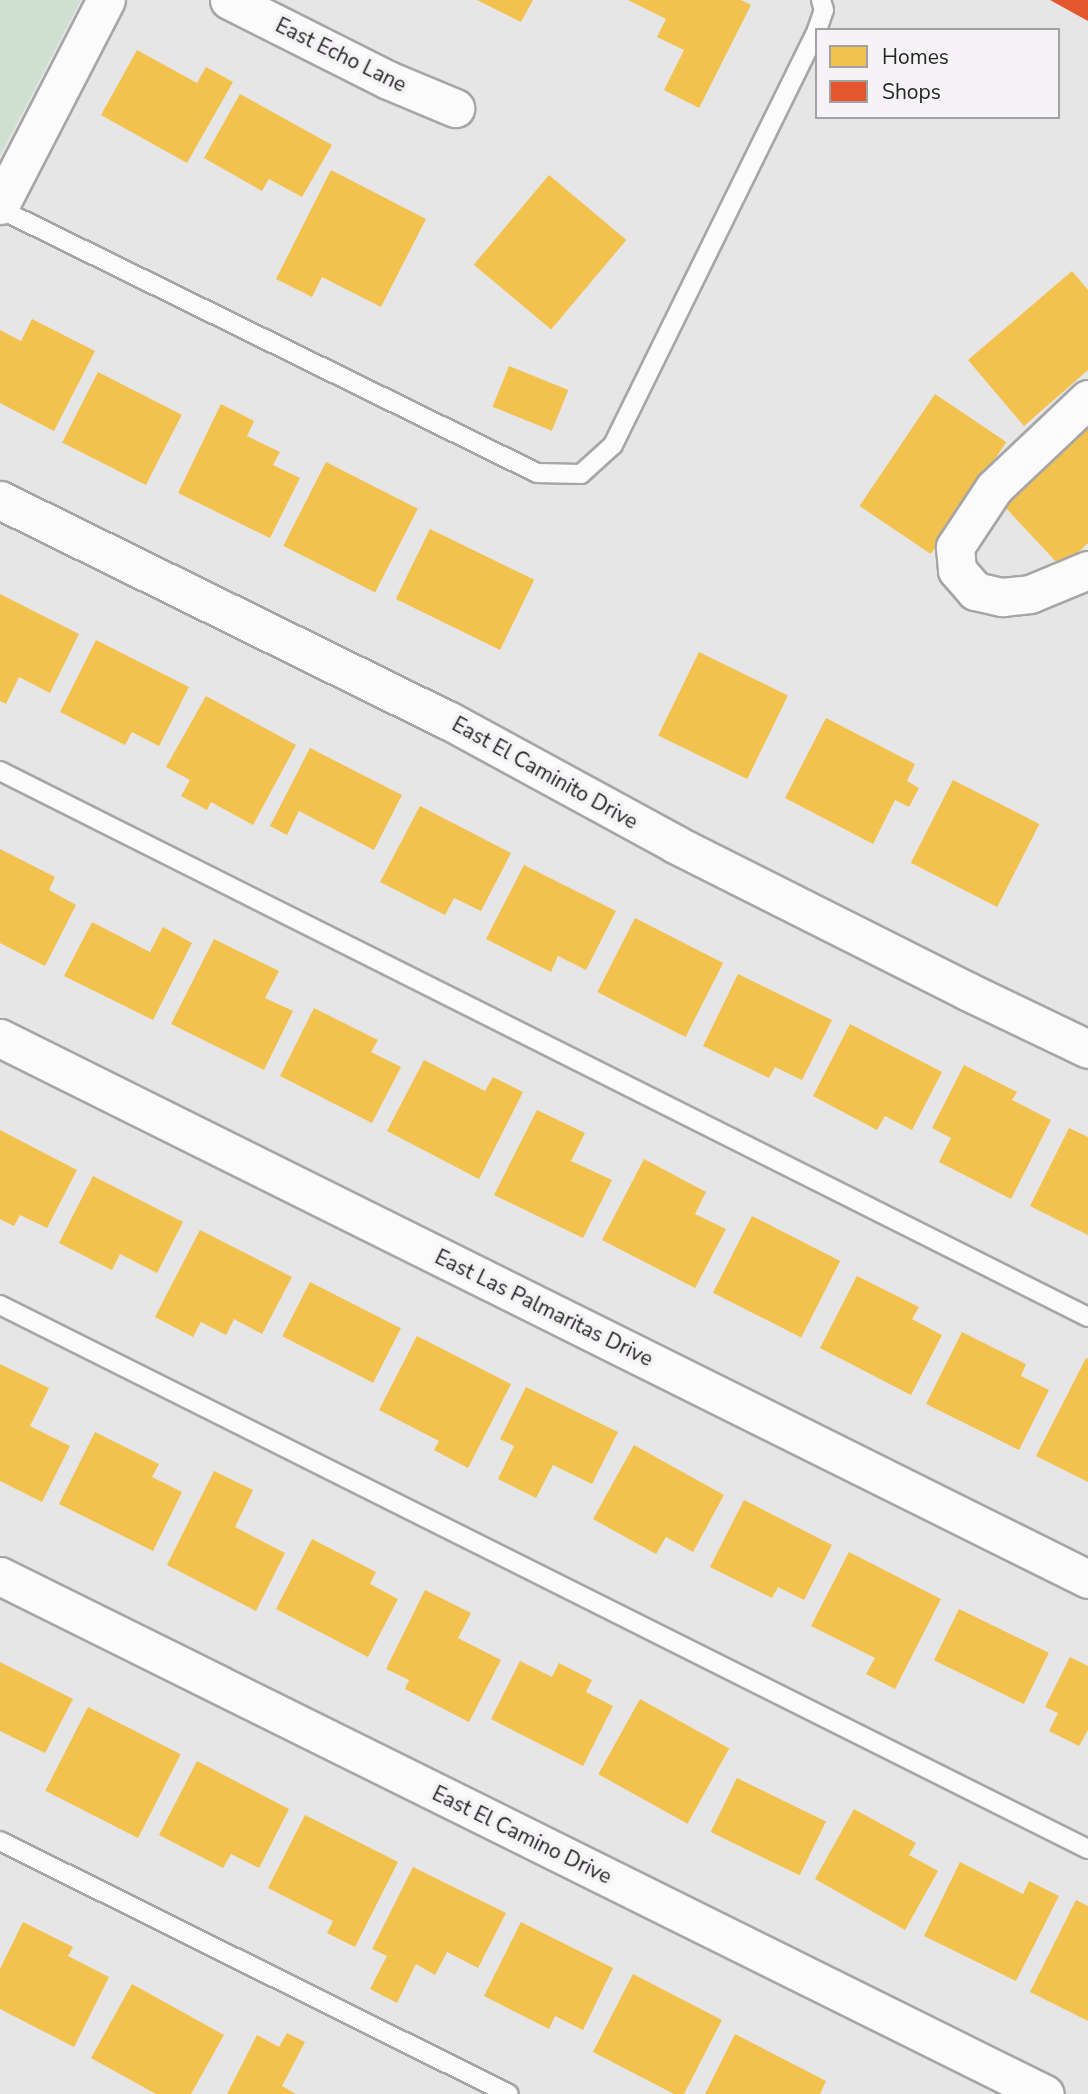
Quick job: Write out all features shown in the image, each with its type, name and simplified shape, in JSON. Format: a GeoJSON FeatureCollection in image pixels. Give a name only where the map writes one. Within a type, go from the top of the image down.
{"type":"FeatureCollection","features":[{"type":"Feature","properties":{"kind":"street"},"geometry":{"type":"LineString","coordinates":[[0,207],[106,0]]}},
{"type":"Feature","properties":{"kind":"street","name":"East Echo Lane"},"geometry":{"type":"LineString","coordinates":[[229,0],[388,80],[455,108]]}},
{"type":"Feature","properties":{"kind":"street"},"geometry":{"type":"LineString","coordinates":[[1088,398],[994,488],[955,547],[957,570],[975,591],[1002,597],[1030,594],[1088,570]]}},
{"type":"Feature","properties":{"kind":"street","name":"East El Caminito Drive"},"geometry":{"type":"LineString","coordinates":[[0,500],[448,720],[675,844],[1088,1049]]}},
{"type":"Feature","properties":{"kind":"street","name":"East Las Palmaritas Drive"},"geometry":{"type":"LineString","coordinates":[[0,1038],[1088,1578]]}},
{"type":"Feature","properties":{"kind":"street","name":"East El Camino Drive"},"geometry":{"type":"LineString","coordinates":[[0,1576],[1045,2094]]}},
{"type":"Feature","properties":{"kind":"lane"},"geometry":{"type":"LineString","coordinates":[[818,28],[824,10],[821,0]]}},
{"type":"Feature","properties":{"kind":"lane"},"geometry":{"type":"LineString","coordinates":[[0,207],[537,473],[581,474],[613,445],[815,35]]}},
{"type":"Feature","properties":{"kind":"lane"},"geometry":{"type":"LineString","coordinates":[[0,771],[1088,1317]]}},
{"type":"Feature","properties":{"kind":"lane"},"geometry":{"type":"LineString","coordinates":[[0,1304],[1088,1849]]}},
{"type":"Feature","properties":{"kind":"lane"},"geometry":{"type":"LineString","coordinates":[[0,1841],[509,2094]]}},
{"type":"Feature","properties":{"kind":"green space"},"geometry":{"type":"Polygon","coordinates":[[[0,0],[81,0],[0,156],[0,0]]]}},
{"type":"Feature","properties":{"kind":"building: Homes"},"geometry":{"type":"Polygon","coordinates":[[[477,0],[533,0],[521,22],[477,0]]]}},
{"type":"Feature","properties":{"kind":"building: Homes"},"geometry":{"type":"Polygon","coordinates":[[[628,0],[741,0],[751,5],[699,108],[664,90],[684,50],[657,37],[666,19],[628,0]]]}},
{"type":"Feature","properties":{"kind":"building: Homes"},"geometry":{"type":"Polygon","coordinates":[[[137,50],[197,83],[206,67],[233,82],[187,163],[101,115],[137,50]]]}},
{"type":"Feature","properties":{"kind":"building: Homes"},"geometry":{"type":"Polygon","coordinates":[[[240,94],[332,145],[302,197],[269,179],[262,191],[204,158],[240,94]]]}},
{"type":"Feature","properties":{"kind":"building: Homes"},"geometry":{"type":"Polygon","coordinates":[[[331,170],[426,219],[381,307],[322,277],[312,297],[276,279],[331,170]]]}},
{"type":"Feature","properties":{"kind":"building: Homes"},"geometry":{"type":"Polygon","coordinates":[[[549,175],[626,240],[551,330],[474,265],[549,175]]]}},
{"type":"Feature","properties":{"kind":"building: Homes"},"geometry":{"type":"Polygon","coordinates":[[[1072,271],[1088,290],[1088,370],[1024,426],[968,360],[1072,271]]]}},
{"type":"Feature","properties":{"kind":"building: Homes"},"geometry":{"type":"Polygon","coordinates":[[[32,319],[95,351],[54,431],[0,403],[0,330],[21,341],[32,319]]]}},
{"type":"Feature","properties":{"kind":"building: Homes"},"geometry":{"type":"Polygon","coordinates":[[[509,366],[568,390],[552,431],[493,407],[509,366]]]}},
{"type":"Feature","properties":{"kind":"building: Homes"},"geometry":{"type":"Polygon","coordinates":[[[98,372],[182,415],[146,485],[62,442],[98,372]]]}},
{"type":"Feature","properties":{"kind":"building: Homes"},"geometry":{"type":"Polygon","coordinates":[[[935,394],[1006,442],[931,554],[860,506],[935,394]]]}},
{"type":"Feature","properties":{"kind":"building: Homes"},"geometry":{"type":"Polygon","coordinates":[[[221,404],[254,421],[247,436],[280,452],[273,465],[300,478],[270,538],[178,493],[221,404]]]}},
{"type":"Feature","properties":{"kind":"building: Homes"},"geometry":{"type":"Polygon","coordinates":[[[1088,426],[1088,543],[1062,568],[1003,505],[1088,426]]]}},
{"type":"Feature","properties":{"kind":"building: Homes"},"geometry":{"type":"Polygon","coordinates":[[[326,462],[418,509],[375,593],[283,546],[326,462]]]}},
{"type":"Feature","properties":{"kind":"building: Homes"},"geometry":{"type":"Polygon","coordinates":[[[430,529],[534,580],[500,650],[396,599],[430,529]]]}},
{"type":"Feature","properties":{"kind":"building: Homes"},"geometry":{"type":"Polygon","coordinates":[[[0,594],[79,634],[50,693],[19,677],[6,704],[0,701],[0,594]]]}},
{"type":"Feature","properties":{"kind":"building: Homes"},"geometry":{"type":"Polygon","coordinates":[[[96,640],[189,687],[159,746],[132,732],[125,745],[60,712],[96,640]]]}},
{"type":"Feature","properties":{"kind":"building: Homes"},"geometry":{"type":"Polygon","coordinates":[[[699,652],[788,695],[747,779],[658,736],[699,652]]]}},
{"type":"Feature","properties":{"kind":"building: Homes"},"geometry":{"type":"Polygon","coordinates":[[[206,696],[296,745],[253,825],[211,802],[207,810],[181,796],[190,780],[166,767],[206,696]]]}},
{"type":"Feature","properties":{"kind":"building: Homes"},"geometry":{"type":"Polygon","coordinates":[[[826,718],[915,764],[907,781],[919,788],[909,807],[895,800],[873,844],[785,798],[826,718]]]}},
{"type":"Feature","properties":{"kind":"building: Homes"},"geometry":{"type":"Polygon","coordinates":[[[310,748],[402,795],[374,850],[299,811],[287,835],[270,826],[310,748]]]}},
{"type":"Feature","properties":{"kind":"building: Homes"},"geometry":{"type":"Polygon","coordinates":[[[953,780],[1039,824],[997,907],[911,863],[953,780]]]}},
{"type":"Feature","properties":{"kind":"building: Homes"},"geometry":{"type":"Polygon","coordinates":[[[420,806],[511,853],[481,911],[454,898],[445,915],[380,882],[420,806]]]}},
{"type":"Feature","properties":{"kind":"building: Homes"},"geometry":{"type":"Polygon","coordinates":[[[0,849],[55,877],[49,890],[76,905],[45,966],[0,943],[0,849]]]}},
{"type":"Feature","properties":{"kind":"building: Homes"},"geometry":{"type":"Polygon","coordinates":[[[524,865],[616,911],[586,970],[558,956],[551,972],[486,939],[524,865]]]}},
{"type":"Feature","properties":{"kind":"building: Homes"},"geometry":{"type":"Polygon","coordinates":[[[635,918],[723,963],[686,1037],[597,992],[635,918]]]}},
{"type":"Feature","properties":{"kind":"building: Homes"},"geometry":{"type":"Polygon","coordinates":[[[92,922],[150,952],[163,927],[192,943],[153,1020],[64,976],[92,922]]]}},
{"type":"Feature","properties":{"kind":"building: Homes"},"geometry":{"type":"Polygon","coordinates":[[[214,939],[279,971],[265,998],[293,1011],[264,1070],[171,1024],[214,939]]]}},
{"type":"Feature","properties":{"kind":"building: Homes"},"geometry":{"type":"Polygon","coordinates":[[[738,974],[832,1020],[802,1080],[775,1067],[769,1078],[703,1046],[738,974]]]}},
{"type":"Feature","properties":{"kind":"building: Homes"},"geometry":{"type":"Polygon","coordinates":[[[314,1008],[378,1040],[371,1052],[401,1067],[372,1123],[280,1076],[314,1008]]]}},
{"type":"Feature","properties":{"kind":"building: Homes"},"geometry":{"type":"Polygon","coordinates":[[[850,1024],[942,1072],[912,1130],[885,1116],[877,1130],[813,1096],[850,1024]]]}},
{"type":"Feature","properties":{"kind":"building: Homes"},"geometry":{"type":"Polygon","coordinates":[[[424,1060],[485,1091],[493,1077],[523,1092],[479,1179],[387,1131],[424,1060]]]}},
{"type":"Feature","properties":{"kind":"building: Homes"},"geometry":{"type":"Polygon","coordinates":[[[964,1065],[1017,1092],[1012,1100],[1051,1120],[1011,1199],[939,1162],[951,1138],[932,1128],[964,1065]]]}},
{"type":"Feature","properties":{"kind":"building: Homes"},"geometry":{"type":"Polygon","coordinates":[[[537,1110],[585,1133],[571,1161],[612,1180],[583,1238],[494,1195],[537,1110]]]}},
{"type":"Feature","properties":{"kind":"building: Homes"},"geometry":{"type":"Polygon","coordinates":[[[1069,1128],[1088,1137],[1088,1235],[1030,1206],[1069,1128]]]}},
{"type":"Feature","properties":{"kind":"building: Homes"},"geometry":{"type":"Polygon","coordinates":[[[0,1130],[77,1170],[47,1228],[20,1215],[14,1226],[0,1219],[0,1130]]]}},
{"type":"Feature","properties":{"kind":"building: Homes"},"geometry":{"type":"Polygon","coordinates":[[[644,1159],[706,1192],[695,1214],[726,1229],[695,1288],[602,1240],[644,1159]]]}},
{"type":"Feature","properties":{"kind":"building: Homes"},"geometry":{"type":"Polygon","coordinates":[[[93,1176],[183,1222],[157,1273],[120,1254],[112,1270],[59,1243],[93,1176]]]}},
{"type":"Feature","properties":{"kind":"building: Homes"},"geometry":{"type":"Polygon","coordinates":[[[752,1216],[840,1261],[801,1338],[713,1293],[752,1216]]]}},
{"type":"Feature","properties":{"kind":"building: Homes"},"geometry":{"type":"Polygon","coordinates":[[[200,1230],[292,1277],[262,1334],[234,1319],[226,1335],[201,1322],[193,1337],[155,1317],[200,1230]]]}},
{"type":"Feature","properties":{"kind":"building: Homes"},"geometry":{"type":"Polygon","coordinates":[[[857,1276],[919,1307],[912,1319],[942,1335],[911,1395],[820,1348],[857,1276]]]}},
{"type":"Feature","properties":{"kind":"building: Homes"},"geometry":{"type":"Polygon","coordinates":[[[310,1282],[401,1328],[373,1383],[282,1336],[310,1282]]]}},
{"type":"Feature","properties":{"kind":"building: Homes"},"geometry":{"type":"Polygon","coordinates":[[[962,1332],[1026,1364],[1021,1376],[1049,1390],[1019,1450],[926,1404],[962,1332]]]}},
{"type":"Feature","properties":{"kind":"building: Homes"},"geometry":{"type":"Polygon","coordinates":[[[417,1336],[511,1384],[468,1468],[434,1450],[439,1441],[379,1410],[417,1336]]]}},
{"type":"Feature","properties":{"kind":"building: Homes"},"geometry":{"type":"Polygon","coordinates":[[[1086,1358],[1088,1359],[1088,1482],[1036,1456],[1086,1358]]]}},
{"type":"Feature","properties":{"kind":"building: Homes"},"geometry":{"type":"Polygon","coordinates":[[[0,1364],[49,1388],[30,1426],[70,1446],[42,1502],[0,1481],[0,1364]]]}},
{"type":"Feature","properties":{"kind":"building: Homes"},"geometry":{"type":"Polygon","coordinates":[[[526,1387],[618,1432],[592,1484],[553,1465],[536,1498],[498,1479],[514,1446],[500,1439],[526,1387]]]}},
{"type":"Feature","properties":{"kind":"building: Homes"},"geometry":{"type":"Polygon","coordinates":[[[95,1432],[159,1464],[152,1477],[182,1492],[153,1551],[59,1504],[95,1432]]]}},
{"type":"Feature","properties":{"kind":"building: Homes"},"geometry":{"type":"Polygon","coordinates":[[[634,1445],[724,1495],[693,1552],[666,1537],[656,1554],[593,1519],[634,1445]]]}},
{"type":"Feature","properties":{"kind":"building: Homes"},"geometry":{"type":"Polygon","coordinates":[[[214,1471],[253,1490],[235,1527],[285,1553],[256,1611],[167,1565],[214,1471]]]}},
{"type":"Feature","properties":{"kind":"building: Homes"},"geometry":{"type":"Polygon","coordinates":[[[744,1500],[832,1545],[804,1600],[778,1587],[772,1598],[710,1567],[744,1500]]]}},
{"type":"Feature","properties":{"kind":"building: Homes"},"geometry":{"type":"Polygon","coordinates":[[[312,1539],[376,1572],[370,1584],[398,1599],[368,1657],[276,1609],[312,1539]]]}},
{"type":"Feature","properties":{"kind":"building: Homes"},"geometry":{"type":"Polygon","coordinates":[[[849,1552],[941,1599],[895,1689],[866,1674],[875,1658],[811,1626],[849,1552]]]}},
{"type":"Feature","properties":{"kind":"building: Homes"},"geometry":{"type":"Polygon","coordinates":[[[425,1590],[471,1613],[458,1638],[501,1660],[469,1722],[405,1689],[409,1680],[386,1669],[425,1590]]]}},
{"type":"Feature","properties":{"kind":"building: Homes"},"geometry":{"type":"Polygon","coordinates":[[[959,1609],[1049,1653],[1024,1704],[934,1660],[959,1609]]]}},
{"type":"Feature","properties":{"kind":"building: Homes"},"geometry":{"type":"Polygon","coordinates":[[[1070,1657],[1088,1666],[1088,1730],[1079,1746],[1049,1731],[1058,1713],[1045,1707],[1070,1657]]]}},
{"type":"Feature","properties":{"kind":"building: Homes"},"geometry":{"type":"Polygon","coordinates":[[[520,1661],[552,1677],[559,1663],[592,1680],[586,1692],[613,1706],[583,1766],[491,1719],[520,1661]]]}},
{"type":"Feature","properties":{"kind":"building: Homes"},"geometry":{"type":"Polygon","coordinates":[[[0,1662],[73,1699],[45,1753],[0,1731],[0,1662]]]}},
{"type":"Feature","properties":{"kind":"building: Homes"},"geometry":{"type":"Polygon","coordinates":[[[640,1699],[729,1748],[688,1824],[598,1774],[640,1699]]]}},
{"type":"Feature","properties":{"kind":"building: Homes"},"geometry":{"type":"Polygon","coordinates":[[[88,1707],[181,1754],[138,1838],[45,1791],[88,1707]]]}},
{"type":"Feature","properties":{"kind":"building: Homes"},"geometry":{"type":"Polygon","coordinates":[[[197,1761],[289,1809],[259,1868],[231,1854],[223,1868],[159,1835],[197,1761]]]}},
{"type":"Feature","properties":{"kind":"building: Homes"},"geometry":{"type":"Polygon","coordinates":[[[737,1778],[826,1821],[800,1875],[711,1832],[737,1778]]]}},
{"type":"Feature","properties":{"kind":"building: Homes"},"geometry":{"type":"Polygon","coordinates":[[[854,1809],[916,1843],[909,1855],[938,1871],[905,1930],[815,1879],[854,1809]]]}},
{"type":"Feature","properties":{"kind":"building: Homes"},"geometry":{"type":"Polygon","coordinates":[[[305,1815],[398,1862],[355,1947],[327,1933],[333,1921],[268,1888],[305,1815]]]}},
{"type":"Feature","properties":{"kind":"building: Homes"},"geometry":{"type":"Polygon","coordinates":[[[960,1862],[1023,1894],[1029,1881],[1059,1896],[1016,1981],[924,1936],[960,1862]]]}},
{"type":"Feature","properties":{"kind":"building: Homes"},"geometry":{"type":"Polygon","coordinates":[[[413,1867],[506,1913],[478,1968],[447,1952],[435,1975],[416,1964],[397,2003],[370,1989],[387,1956],[372,1949],[413,1867]]]}},
{"type":"Feature","properties":{"kind":"building: Homes"},"geometry":{"type":"Polygon","coordinates":[[[1076,1900],[1088,1906],[1088,2021],[1030,1992],[1076,1900]]]}},
{"type":"Feature","properties":{"kind":"building: Homes"},"geometry":{"type":"Polygon","coordinates":[[[23,1922],[73,1947],[68,1956],[109,1977],[74,2047],[0,2009],[0,1969],[23,1922]]]}},
{"type":"Feature","properties":{"kind":"building: Homes"},"geometry":{"type":"Polygon","coordinates":[[[521,1922],[613,1968],[583,2030],[555,2016],[549,2029],[484,1996],[521,1922]]]}},
{"type":"Feature","properties":{"kind":"building: Homes"},"geometry":{"type":"Polygon","coordinates":[[[633,1974],[722,2020],[684,2094],[674,2094],[593,2052],[633,1974]]]}},
{"type":"Feature","properties":{"kind":"building: Homes"},"geometry":{"type":"Polygon","coordinates":[[[132,1984],[224,2035],[191,2094],[156,2094],[91,2058],[132,1984]]]}},
{"type":"Feature","properties":{"kind":"building: Homes"},"geometry":{"type":"Polygon","coordinates":[[[287,2033],[305,2042],[282,2086],[296,2094],[227,2094],[257,2035],[279,2047],[287,2033]]]}},
{"type":"Feature","properties":{"kind":"building: Homes"},"geometry":{"type":"Polygon","coordinates":[[[735,2034],[826,2081],[820,2094],[705,2094],[735,2034]]]}},
{"type":"Feature","properties":{"kind":"building: Shops"},"geometry":{"type":"Polygon","coordinates":[[[1050,0],[1088,0],[1088,21],[1050,0]]]}}]}
